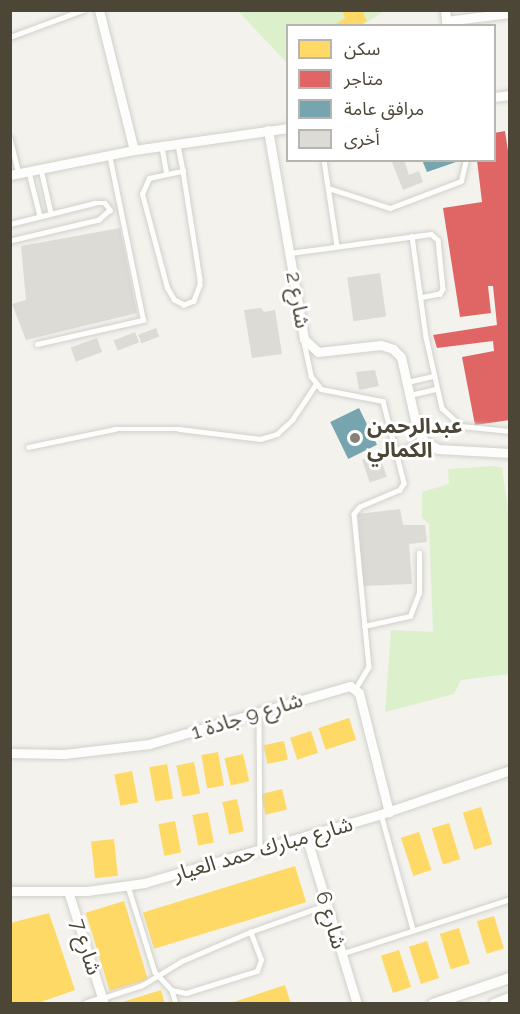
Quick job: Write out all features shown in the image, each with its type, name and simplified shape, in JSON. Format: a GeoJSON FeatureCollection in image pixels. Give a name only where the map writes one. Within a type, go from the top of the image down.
{"type":"FeatureCollection","features":[{"type":"Feature","properties":{"kind":"street"},"geometry":{"type":"LineString","coordinates":[[99,10],[134,150]]}},
{"type":"Feature","properties":{"kind":"street"},"geometry":{"type":"LineString","coordinates":[[446,19],[504,13]]}},
{"type":"Feature","properties":{"kind":"street"},"geometry":{"type":"LineString","coordinates":[[20,173],[109,154],[286,128]]}},
{"type":"Feature","properties":{"kind":"street","name":"شارع 2"},"geometry":{"type":"LineString","coordinates":[[268,130],[304,339],[318,352],[389,346],[401,357],[424,441]]}},
{"type":"Feature","properties":{"kind":"street"},"geometry":{"type":"LineString","coordinates":[[424,441],[438,449],[510,453]]}},
{"type":"Feature","properties":{"kind":"street","name":"شارع 9 جادة 1"},"geometry":{"type":"LineString","coordinates":[[10,753],[64,754],[149,744],[346,686],[356,689]]}},
{"type":"Feature","properties":{"kind":"street"},"geometry":{"type":"LineString","coordinates":[[356,689],[385,813]]}},
{"type":"Feature","properties":{"kind":"street","name":"شارع مبارك حمد العيار"},"geometry":{"type":"LineString","coordinates":[[10,891],[68,891],[128,886],[385,813],[510,770]]}},
{"type":"Feature","properties":{"kind":"street","name":"شارع 6"},"geometry":{"type":"LineString","coordinates":[[306,836],[357,1004]]}},
{"type":"Feature","properties":{"kind":"street","name":"شارع 7"},"geometry":{"type":"LineString","coordinates":[[68,891],[103,1001]]}},
{"type":"Feature","properties":{"kind":"street"},"geometry":{"type":"LineString","coordinates":[[433,1004],[510,978]]}},
{"type":"Feature","properties":{"kind":"street"},"geometry":{"type":"LineString","coordinates":[[494,1004],[510,998]]}},
{"type":"Feature","properties":{"kind":"street"},"geometry":{"type":"LineString","coordinates":[[87,1004],[103,1001]]}},
{"type":"Feature","properties":{"kind":"lane"},"geometry":{"type":"LineString","coordinates":[[10,38],[83,10]]}},
{"type":"Feature","properties":{"kind":"lane"},"geometry":{"type":"LineString","coordinates":[[10,138],[20,173],[40,216]]}},
{"type":"Feature","properties":{"kind":"lane"},"geometry":{"type":"LineString","coordinates":[[178,144],[183,171],[200,285],[194,301],[184,305],[174,300],[167,288],[142,194],[149,177],[183,171]]}},
{"type":"Feature","properties":{"kind":"lane"},"geometry":{"type":"LineString","coordinates":[[162,146],[167,174]]}},
{"type":"Feature","properties":{"kind":"lane"},"geometry":{"type":"LineString","coordinates":[[37,344],[143,320],[109,154]]}},
{"type":"Feature","properties":{"kind":"lane"},"geometry":{"type":"LineString","coordinates":[[324,162],[337,246]]}},
{"type":"Feature","properties":{"kind":"lane"},"geometry":{"type":"LineString","coordinates":[[328,188],[390,208],[461,181],[466,162]]}},
{"type":"Feature","properties":{"kind":"lane"},"geometry":{"type":"LineString","coordinates":[[41,168],[51,213]]}},
{"type":"Feature","properties":{"kind":"lane"},"geometry":{"type":"LineString","coordinates":[[10,224],[99,202],[105,203],[110,210],[99,220],[10,241]]}},
{"type":"Feature","properties":{"kind":"lane"},"geometry":{"type":"LineString","coordinates":[[290,253],[431,234],[438,240],[442,292],[420,298]]}},
{"type":"Feature","properties":{"kind":"lane"},"geometry":{"type":"LineString","coordinates":[[412,236],[420,298],[436,389],[442,408],[454,423],[484,430],[510,430]]}},
{"type":"Feature","properties":{"kind":"lane"},"geometry":{"type":"LineString","coordinates":[[304,339],[316,384],[333,394],[380,399],[398,451],[403,487],[360,507],[354,514],[369,670],[356,689]]}},
{"type":"Feature","properties":{"kind":"lane"},"geometry":{"type":"LineString","coordinates":[[407,382],[434,376]]}},
{"type":"Feature","properties":{"kind":"lane"},"geometry":{"type":"LineString","coordinates":[[28,447],[115,429],[179,429],[260,439],[277,434],[292,420],[316,384]]}},
{"type":"Feature","properties":{"kind":"lane"},"geometry":{"type":"LineString","coordinates":[[410,395],[436,389]]}},
{"type":"Feature","properties":{"kind":"lane"},"geometry":{"type":"LineString","coordinates":[[398,451],[424,441]]}},
{"type":"Feature","properties":{"kind":"lane"},"geometry":{"type":"LineString","coordinates":[[364,626],[410,616],[418,593],[419,553]]}},
{"type":"Feature","properties":{"kind":"lane"},"geometry":{"type":"LineString","coordinates":[[259,713],[260,850]]}},
{"type":"Feature","properties":{"kind":"lane"},"geometry":{"type":"LineString","coordinates":[[385,813],[413,929]]}},
{"type":"Feature","properties":{"kind":"lane"},"geometry":{"type":"LineString","coordinates":[[128,886],[155,972],[172,990],[176,1004]]}},
{"type":"Feature","properties":{"kind":"lane"},"geometry":{"type":"LineString","coordinates":[[341,954],[510,899]]}},
{"type":"Feature","properties":{"kind":"lane"},"geometry":{"type":"LineString","coordinates":[[103,1001],[160,977],[182,961],[250,932],[326,905]]}},
{"type":"Feature","properties":{"kind":"lane"},"geometry":{"type":"LineString","coordinates":[[172,990],[186,993],[257,971],[261,960],[250,932]]}},
{"type":"Feature","properties":{"kind":"green space"},"geometry":{"type":"Polygon","coordinates":[[[238,11],[384,11],[364,24],[286,24],[286,62],[238,11]]]}},
{"type":"Feature","properties":{"kind":"green space"},"geometry":{"type":"Polygon","coordinates":[[[495,466],[502,468],[509,515],[509,674],[461,680],[454,694],[385,712],[391,630],[433,632],[429,524],[422,518],[422,492],[449,484],[448,469],[495,466]]]}},
{"type":"Feature","properties":{"kind":"building: سكن"},"geometry":{"type":"Polygon","coordinates":[[[342,10],[367,10],[363,13],[367,21],[362,24],[335,24],[345,18],[342,10]]]}},
{"type":"Feature","properties":{"kind":"building: سكن"},"geometry":{"type":"Polygon","coordinates":[[[349,718],[356,740],[326,750],[319,728],[349,718]]]}},
{"type":"Feature","properties":{"kind":"building: سكن"},"geometry":{"type":"Polygon","coordinates":[[[311,731],[318,753],[297,760],[290,738],[311,731]]]}},
{"type":"Feature","properties":{"kind":"building: سكن"},"geometry":{"type":"Polygon","coordinates":[[[284,741],[288,760],[267,764],[263,745],[284,741]]]}},
{"type":"Feature","properties":{"kind":"building: سكن"},"geometry":{"type":"Polygon","coordinates":[[[218,752],[224,785],[207,788],[201,755],[218,752]]]}},
{"type":"Feature","properties":{"kind":"building: سكن"},"geometry":{"type":"Polygon","coordinates":[[[243,754],[249,781],[231,786],[224,758],[243,754]]]}},
{"type":"Feature","properties":{"kind":"building: سكن"},"geometry":{"type":"Polygon","coordinates":[[[194,762],[200,793],[182,797],[176,765],[194,762]]]}},
{"type":"Feature","properties":{"kind":"building: سكن"},"geometry":{"type":"Polygon","coordinates":[[[167,764],[173,798],[155,802],[149,767],[167,764]]]}},
{"type":"Feature","properties":{"kind":"building: سكن"},"geometry":{"type":"Polygon","coordinates":[[[132,771],[138,802],[120,806],[114,774],[132,771]]]}},
{"type":"Feature","properties":{"kind":"building: سكن"},"geometry":{"type":"Polygon","coordinates":[[[282,789],[287,809],[266,815],[261,794],[282,789]]]}},
{"type":"Feature","properties":{"kind":"building: سكن"},"geometry":{"type":"Polygon","coordinates":[[[237,799],[244,831],[229,834],[222,802],[237,799]]]}},
{"type":"Feature","properties":{"kind":"building: سكن"},"geometry":{"type":"Polygon","coordinates":[[[481,807],[492,844],[474,850],[463,813],[481,807]]]}},
{"type":"Feature","properties":{"kind":"building: سكن"},"geometry":{"type":"Polygon","coordinates":[[[208,812],[214,842],[198,845],[192,815],[208,812]]]}},
{"type":"Feature","properties":{"kind":"building: سكن"},"geometry":{"type":"Polygon","coordinates":[[[175,821],[181,852],[164,856],[158,824],[175,821]]]}},
{"type":"Feature","properties":{"kind":"building: سكن"},"geometry":{"type":"Polygon","coordinates":[[[449,823],[460,859],[443,865],[432,828],[449,823]]]}},
{"type":"Feature","properties":{"kind":"building: سكن"},"geometry":{"type":"Polygon","coordinates":[[[419,832],[431,870],[413,876],[401,838],[419,832]]]}},
{"type":"Feature","properties":{"kind":"building: سكن"},"geometry":{"type":"Polygon","coordinates":[[[114,839],[118,876],[95,878],[91,841],[114,839]]]}},
{"type":"Feature","properties":{"kind":"building: سكن"},"geometry":{"type":"Polygon","coordinates":[[[295,866],[306,902],[154,949],[143,912],[295,866]]]}},
{"type":"Feature","properties":{"kind":"building: سكن"},"geometry":{"type":"Polygon","coordinates":[[[124,901],[148,979],[110,991],[86,913],[124,901]]]}},
{"type":"Feature","properties":{"kind":"building: سكن"},"geometry":{"type":"Polygon","coordinates":[[[49,913],[75,990],[35,1004],[10,1004],[10,923],[49,913]]]}},
{"type":"Feature","properties":{"kind":"building: سكن"},"geometry":{"type":"Polygon","coordinates":[[[494,916],[504,949],[487,954],[477,921],[494,916]]]}},
{"type":"Feature","properties":{"kind":"building: سكن"},"geometry":{"type":"Polygon","coordinates":[[[459,928],[470,963],[451,969],[440,934],[459,928]]]}},
{"type":"Feature","properties":{"kind":"building: سكن"},"geometry":{"type":"Polygon","coordinates":[[[427,941],[439,978],[421,984],[409,947],[427,941]]]}},
{"type":"Feature","properties":{"kind":"building: سكن"},"geometry":{"type":"Polygon","coordinates":[[[399,950],[411,987],[393,993],[381,956],[399,950]]]}},
{"type":"Feature","properties":{"kind":"building: سكن"},"geometry":{"type":"Polygon","coordinates":[[[285,985],[291,1004],[231,1004],[231,1003],[285,985]]]}},
{"type":"Feature","properties":{"kind":"building: سكن"},"geometry":{"type":"Polygon","coordinates":[[[161,990],[165,1004],[119,1003],[161,990]]]}},
{"type":"Feature","properties":{"kind":"building: متاجر"},"geometry":{"type":"Polygon","coordinates":[[[505,131],[510,164],[510,420],[475,425],[462,357],[494,351],[493,341],[437,348],[433,335],[497,325],[493,286],[488,286],[491,313],[460,317],[443,208],[482,202],[477,162],[496,162],[496,133],[505,131]]]}},
{"type":"Feature","properties":{"kind":"building: مرافق عامة"},"geometry":{"type":"Polygon","coordinates":[[[423,162],[456,162],[427,172],[423,162]]]}},
{"type":"Feature","properties":{"kind":"building: مرافق عامة","name":"عبدالرحمن الكمالي"},"geometry":{"type":"Polygon","coordinates":[[[359,408],[377,445],[348,459],[330,422],[359,408]]]}},
{"type":"Feature","properties":{"kind":"building: أخرى"},"geometry":{"type":"Polygon","coordinates":[[[392,162],[405,162],[409,175],[419,171],[423,182],[403,190],[392,162]]]}},
{"type":"Feature","properties":{"kind":"building: أخرى"},"geometry":{"type":"Polygon","coordinates":[[[120,228],[137,313],[26,340],[12,304],[26,300],[21,246],[120,228]]]}},
{"type":"Feature","properties":{"kind":"building: أخرى"},"geometry":{"type":"Polygon","coordinates":[[[380,273],[386,317],[353,321],[347,278],[380,273]]]}},
{"type":"Feature","properties":{"kind":"building: أخرى"},"geometry":{"type":"Polygon","coordinates":[[[261,308],[264,312],[275,310],[282,354],[252,358],[244,310],[261,308]]]}},
{"type":"Feature","properties":{"kind":"building: أخرى"},"geometry":{"type":"Polygon","coordinates":[[[156,328],[159,336],[141,343],[138,335],[156,328]]]}},
{"type":"Feature","properties":{"kind":"building: أخرى"},"geometry":{"type":"Polygon","coordinates":[[[135,332],[139,342],[118,351],[114,341],[135,332]]]}},
{"type":"Feature","properties":{"kind":"building: أخرى"},"geometry":{"type":"Polygon","coordinates":[[[97,338],[102,352],[76,362],[71,348],[97,338]]]}},
{"type":"Feature","properties":{"kind":"building: أخرى"},"geometry":{"type":"Polygon","coordinates":[[[375,370],[379,386],[359,390],[356,372],[375,370]]]}},
{"type":"Feature","properties":{"kind":"building: أخرى"},"geometry":{"type":"Polygon","coordinates":[[[379,454],[387,477],[370,483],[362,460],[379,454]]]}},
{"type":"Feature","properties":{"kind":"building: أخرى"},"geometry":{"type":"Polygon","coordinates":[[[400,509],[403,525],[425,525],[427,542],[409,544],[412,584],[362,586],[358,514],[400,509]]]}},
{"type":"Feature","properties":{"kind":"place","name":"عبدالرحمن الكمالي"},"geometry":{"type":"Point","coordinates":[355,438]}}]}
